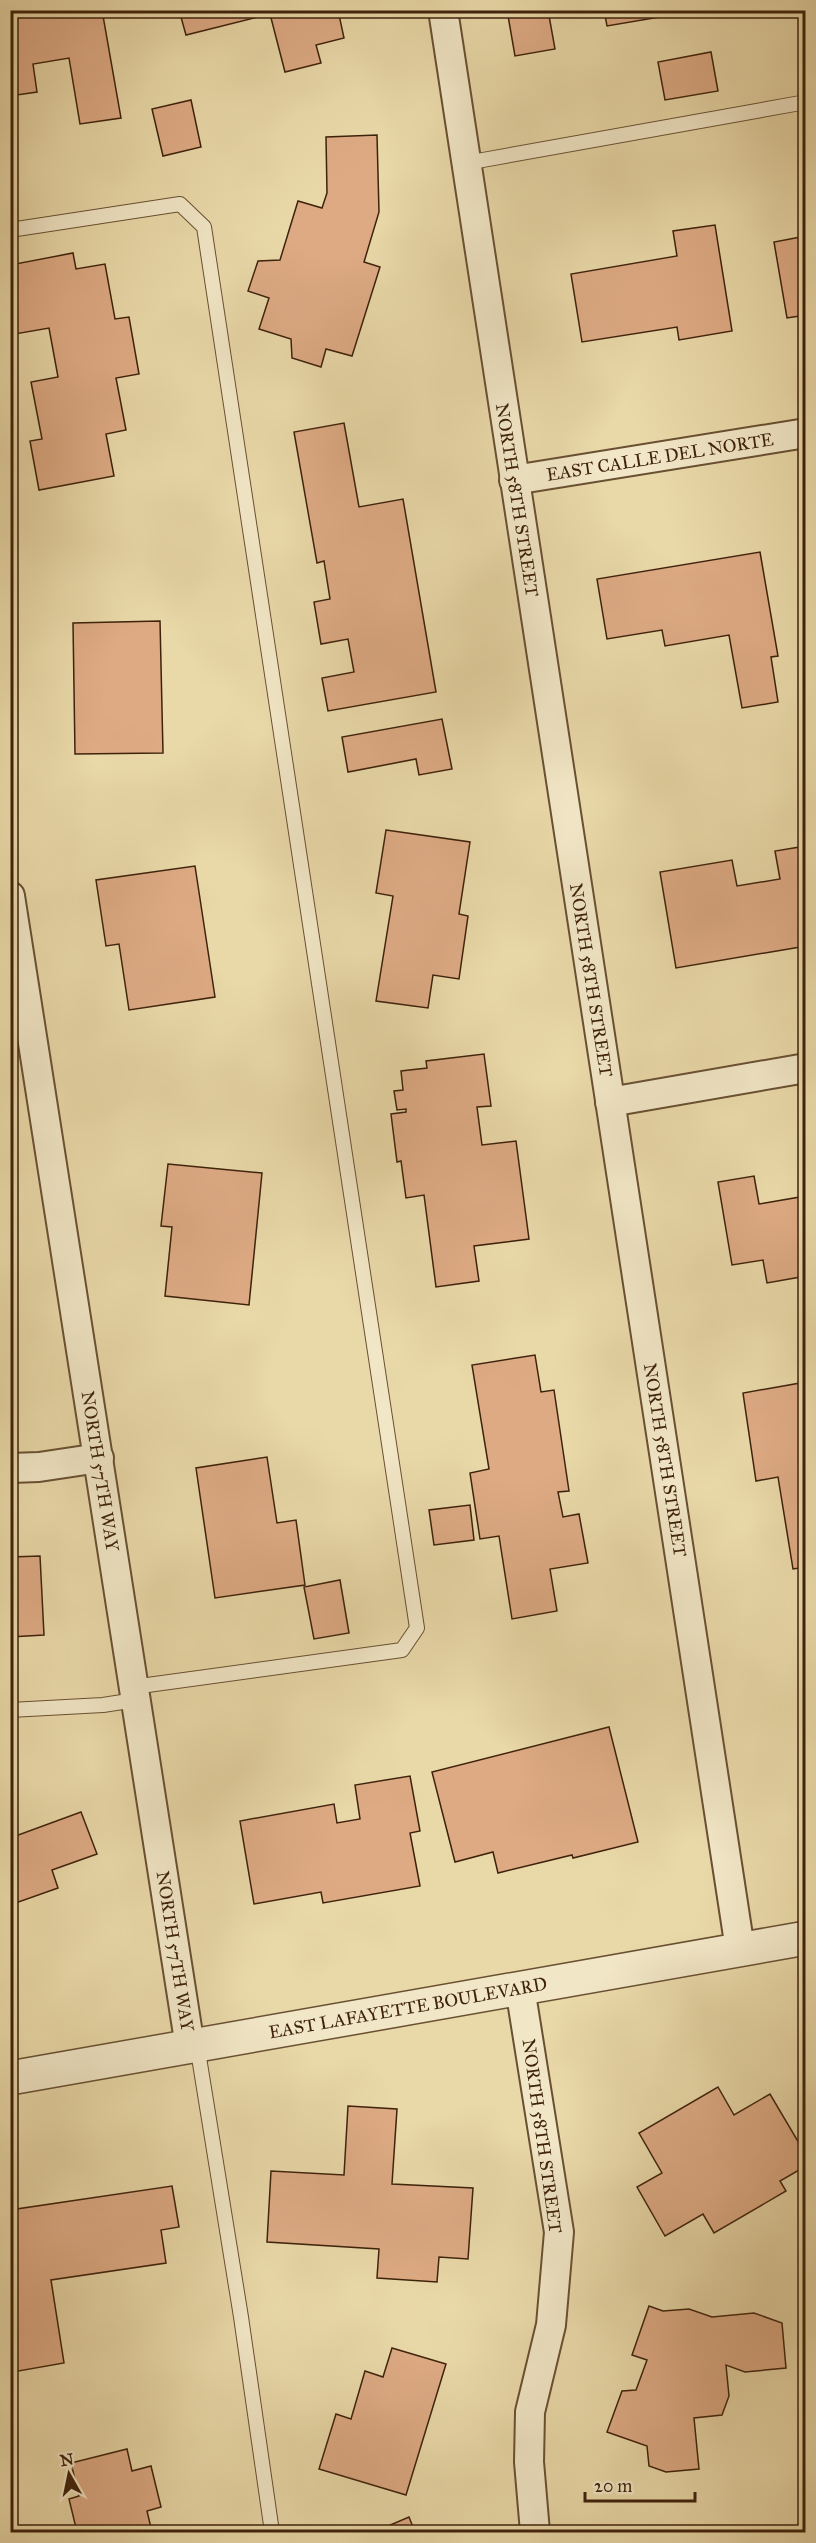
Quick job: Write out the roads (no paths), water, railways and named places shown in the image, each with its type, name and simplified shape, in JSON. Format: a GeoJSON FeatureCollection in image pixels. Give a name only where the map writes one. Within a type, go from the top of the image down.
{"type":"FeatureCollection","features":[{"type":"Feature","properties":{"kind":"street","name":"NORTH 58TH STREET"},"geometry":{"type":"LineString","coordinates":[[443,10],[513,480],[740,1949]]}},
{"type":"Feature","properties":{"kind":"street","name":"EAST CALLE DEL NORTE"},"geometry":{"type":"LineString","coordinates":[[513,480],[806,433]]}},
{"type":"Feature","properties":{"kind":"street","name":"NORTH 57TH WAY"},"geometry":{"type":"LineString","coordinates":[[10,896],[134,1693],[194,2046]]}},
{"type":"Feature","properties":{"kind":"street"},"geometry":{"type":"LineString","coordinates":[[610,1102],[806,1068]]}},
{"type":"Feature","properties":{"kind":"street"},"geometry":{"type":"LineString","coordinates":[[10,1468],[39,1467],[99,1458]]}},
{"type":"Feature","properties":{"kind":"street","name":"EAST LAFAYETTE BOULEVARD"},"geometry":{"type":"LineString","coordinates":[[10,2078],[806,1938]]}},
{"type":"Feature","properties":{"kind":"street","name":"NORTH 58TH STREET"},"geometry":{"type":"LineString","coordinates":[[520,1988],[559,2232],[551,2325],[530,2412],[529,2462],[535,2532]]}},
{"type":"Feature","properties":{"kind":"lane"},"geometry":{"type":"LineString","coordinates":[[466,163],[806,102]]}},
{"type":"Feature","properties":{"kind":"lane"},"geometry":{"type":"LineString","coordinates":[[10,230],[180,204],[204,227],[417,1628],[402,1650],[134,1693],[103,1705],[10,1710]]}},
{"type":"Feature","properties":{"kind":"lane"},"geometry":{"type":"LineString","coordinates":[[194,2046],[239,2305],[272,2532]]}}]}
